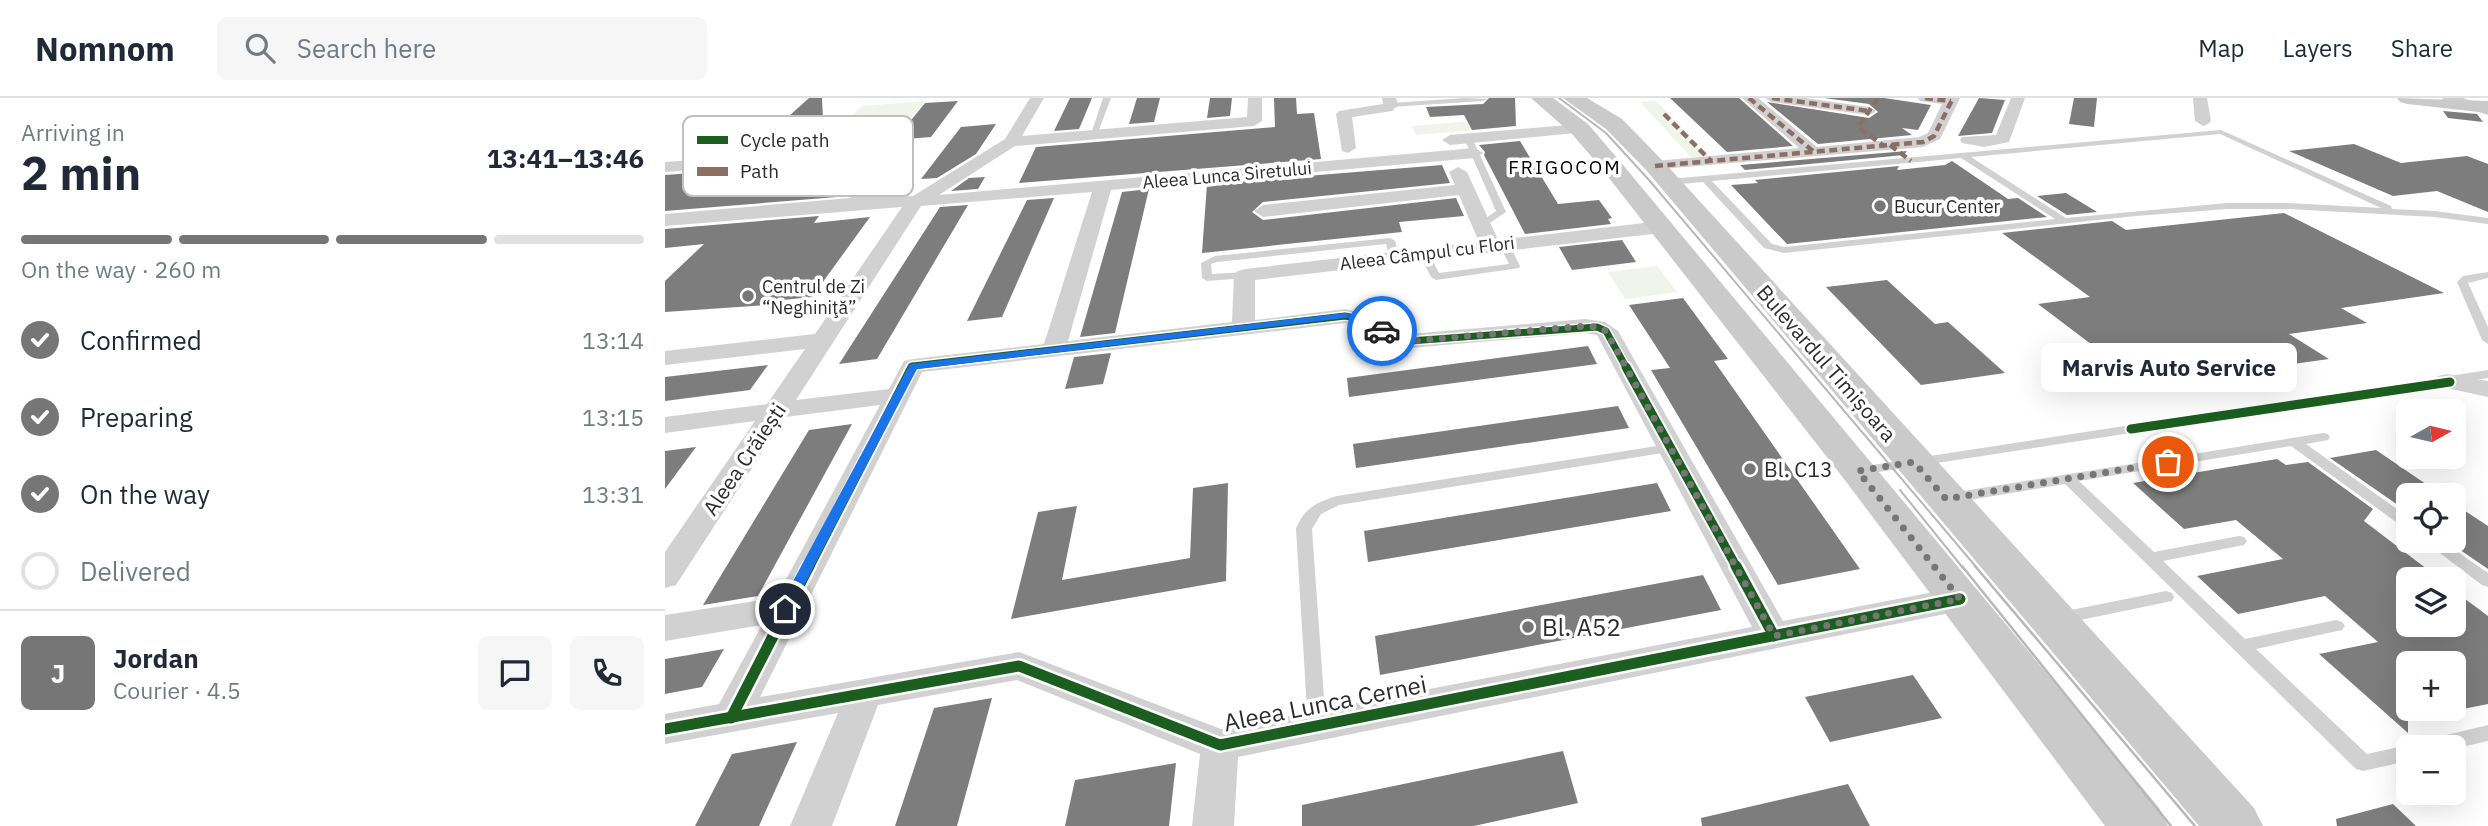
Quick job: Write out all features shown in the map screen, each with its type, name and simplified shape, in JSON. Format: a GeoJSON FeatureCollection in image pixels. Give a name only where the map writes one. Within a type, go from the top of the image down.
{"type":"FeatureCollection","features":[{"type":"Feature","properties":{"kind":"main road"},"geometry":{"type":"LineString","coordinates":[[2407,98],[2482,107]]}},
{"type":"Feature","properties":{"kind":"main road","name":"Bulevardul Timișoara"},"geometry":{"type":"LineString","coordinates":[[1546,101],[1586,113],[1677,176],[1914,462],[2234,826]]}},
{"type":"Feature","properties":{"kind":"main road","name":"Bulevardul Timișoara"},"geometry":{"type":"LineString","coordinates":[[1586,113],[1661,227],[2139,826]]}},
{"type":"Feature","properties":{"kind":"street","name":"Aleea Crăiești"},"geometry":{"type":"LineString","coordinates":[[1011,142],[1037,98]]}},
{"type":"Feature","properties":{"kind":"street","name":"Aleea Crăiești"},"geometry":{"type":"LineString","coordinates":[[665,577],[915,202],[1011,142],[1254,121],[1255,98]]}},
{"type":"Feature","properties":{"kind":"street"},"geometry":{"type":"LineString","coordinates":[[1749,98],[1814,152]]}},
{"type":"Feature","properties":{"kind":"street"},"geometry":{"type":"LineString","coordinates":[[1772,98],[1873,105]]}},
{"type":"Feature","properties":{"kind":"street"},"geometry":{"type":"LineString","coordinates":[[1677,176],[1814,152],[1923,142],[1932,138],[1952,100],[1925,98]]}},
{"type":"Feature","properties":{"kind":"street"},"geometry":{"type":"LineString","coordinates":[[1968,140],[1986,142],[2003,139],[2018,98]]}},
{"type":"Feature","properties":{"kind":"street"},"geometry":{"type":"LineString","coordinates":[[2200,98],[2203,121]]}},
{"type":"Feature","properties":{"kind":"street"},"geometry":{"type":"LineString","coordinates":[[2449,98],[2482,107]]}},
{"type":"Feature","properties":{"kind":"street"},"geometry":{"type":"LineString","coordinates":[[1350,156],[1344,114],[1390,102]]}},
{"type":"Feature","properties":{"kind":"street"},"geometry":{"type":"LineString","coordinates":[[1873,105],[1858,127],[1884,146]]}},
{"type":"Feature","properties":{"kind":"street","name":"Aleea Lunca Siretului"},"geometry":{"type":"LineString","coordinates":[[1350,156],[1451,155],[1472,146],[1586,113]]}},
{"type":"Feature","properties":{"kind":"street","name":"Aleea Lunca Siretului"},"geometry":{"type":"LineString","coordinates":[[665,220],[1103,186],[1350,156],[1472,146]]}},
{"type":"Feature","properties":{"kind":"street"},"geometry":{"type":"LineString","coordinates":[[1451,155],[1481,226],[1498,245]]}},
{"type":"Feature","properties":{"kind":"street"},"geometry":{"type":"LineString","coordinates":[[665,167],[683,166]]}},
{"type":"Feature","properties":{"kind":"street"},"geometry":{"type":"LineString","coordinates":[[1054,349],[1103,186]]}},
{"type":"Feature","properties":{"kind":"street"},"geometry":{"type":"LineString","coordinates":[[1263,211],[1466,189]]}},
{"type":"Feature","properties":{"kind":"street"},"geometry":{"type":"LineString","coordinates":[[856,204],[862,196]]}},
{"type":"Feature","properties":{"kind":"street","name":"Aleea Câmpul cu Flori"},"geometry":{"type":"LineString","coordinates":[[1245,275],[1661,227]]}},
{"type":"Feature","properties":{"kind":"street"},"geometry":{"type":"LineString","coordinates":[[1243,326],[1245,275]]}},
{"type":"Feature","properties":{"kind":"street"},"geometry":{"type":"LineString","coordinates":[[731,718],[913,366],[1243,326],[1354,316],[1397,340],[1410,341],[1597,327],[1606,331],[1774,636]]}},
{"type":"Feature","properties":{"kind":"street"},"geometry":{"type":"LineString","coordinates":[[665,358],[822,340]]}},
{"type":"Feature","properties":{"kind":"street"},"geometry":{"type":"LineString","coordinates":[[2447,381],[2488,389]]}},
{"type":"Feature","properties":{"kind":"street"},"geometry":{"type":"LineString","coordinates":[[665,425],[898,395]]}},
{"type":"Feature","properties":{"kind":"street","name":"Aleea Lunca Cernei"},"geometry":{"type":"LineString","coordinates":[[665,729],[1019,666],[1220,745],[1960,599]]}},
{"type":"Feature","properties":{"kind":"street"},"geometry":{"type":"LineString","coordinates":[[665,628],[785,609]]}},
{"type":"Feature","properties":{"kind":"street"},"geometry":{"type":"LineString","coordinates":[[811,826],[864,694]]}},
{"type":"Feature","properties":{"kind":"street"},"geometry":{"type":"LineString","coordinates":[[1213,826],[1220,745]]}},
{"type":"Feature","properties":{"kind":"lane"},"geometry":{"type":"LineString","coordinates":[[1093,135],[1107,98]]}},
{"type":"Feature","properties":{"kind":"lane"},"geometry":{"type":"LineString","coordinates":[[1390,102],[1483,99]]}},
{"type":"Feature","properties":{"kind":"lane"},"geometry":{"type":"LineString","coordinates":[[1677,176],[1963,156],[2221,132],[2399,212]]}},
{"type":"Feature","properties":{"kind":"lane"},"geometry":{"type":"LineString","coordinates":[[1472,146],[1501,212],[1481,226]]}},
{"type":"Feature","properties":{"kind":"lane"},"geometry":{"type":"LineString","coordinates":[[1963,156],[2063,220]]}},
{"type":"Feature","properties":{"kind":"lane"},"geometry":{"type":"LineString","coordinates":[[1677,176],[1768,246],[1790,250],[2063,220],[2254,205],[2399,212],[2488,221]]}},
{"type":"Feature","properties":{"kind":"lane"},"geometry":{"type":"LineString","coordinates":[[1245,275],[1207,278],[1206,263],[1215,259],[1390,241],[1394,257]]}},
{"type":"Feature","properties":{"kind":"lane"},"geometry":{"type":"LineString","coordinates":[[1424,254],[1436,277],[1515,266],[1498,245]]}},
{"type":"Feature","properties":{"kind":"lane"},"geometry":{"type":"LineString","coordinates":[[2488,275],[2467,278],[2462,282],[2488,340]]}},
{"type":"Feature","properties":{"kind":"lane"},"geometry":{"type":"LineString","coordinates":[[1858,471],[2488,374]]}},
{"type":"Feature","properties":{"kind":"lane"},"geometry":{"type":"LineString","coordinates":[[1946,499],[2323,436]]}},
{"type":"Feature","properties":{"kind":"lane"},"geometry":{"type":"LineString","coordinates":[[2293,441],[2396,515]]}},
{"type":"Feature","properties":{"kind":"lane"},"geometry":{"type":"LineString","coordinates":[[1317,726],[1304,529],[1308,517],[1318,507],[1337,501],[1669,448]]}},
{"type":"Feature","properties":{"kind":"lane"},"geometry":{"type":"LineString","coordinates":[[2068,479],[2363,764],[2396,755]]}},
{"type":"Feature","properties":{"kind":"lane"},"geometry":{"type":"LineString","coordinates":[[2151,558],[2239,541]]}},
{"type":"Feature","properties":{"kind":"lane"},"geometry":{"type":"LineString","coordinates":[[2449,553],[2488,581]]}},
{"type":"Feature","properties":{"kind":"lane"},"geometry":{"type":"LineString","coordinates":[[2053,620],[2166,597]]}},
{"type":"Feature","properties":{"kind":"lane"},"geometry":{"type":"LineString","coordinates":[[2242,646],[2336,626]]}},
{"type":"Feature","properties":{"kind":"lane"},"geometry":{"type":"LineString","coordinates":[[2466,738],[2488,733]]}},
{"type":"Feature","properties":{"kind":"shaded area"},"geometry":{"type":"Polygon","coordinates":[[[925,101],[912,116],[852,116],[862,106],[925,101]]]}},
{"type":"Feature","properties":{"kind":"shaded area"},"geometry":{"type":"Polygon","coordinates":[[[1656,101],[1708,156],[1691,157],[1640,102],[1656,101]]]}},
{"type":"Feature","properties":{"kind":"shaded area"},"geometry":{"type":"Polygon","coordinates":[[[1471,121],[1476,130],[1416,135],[1412,126],[1471,121]]]}},
{"type":"Feature","properties":{"kind":"shaded area"},"geometry":{"type":"Polygon","coordinates":[[[1657,266],[1677,292],[1625,299],[1608,272],[1657,266]]]}},
{"type":"Feature","properties":{"kind":"building"},"geometry":{"type":"Polygon","coordinates":[[[809,98],[822,98],[823,116],[789,116],[809,98]]]}},
{"type":"Feature","properties":{"kind":"building"},"geometry":{"type":"Polygon","coordinates":[[[1070,98],[1092,98],[1079,129],[1054,131],[1070,98]]]}},
{"type":"Feature","properties":{"kind":"building"},"geometry":{"type":"Polygon","coordinates":[[[1137,98],[1160,98],[1154,122],[1129,124],[1137,98]]]}},
{"type":"Feature","properties":{"kind":"building"},"geometry":{"type":"Polygon","coordinates":[[[1210,98],[1232,98],[1230,116],[1207,118],[1210,98]]]}},
{"type":"Feature","properties":{"kind":"building"},"geometry":{"type":"Polygon","coordinates":[[[1274,98],[1296,98],[1297,114],[1314,113],[1321,159],[1019,183],[1036,147],[1275,127],[1274,98]]]}},
{"type":"Feature","properties":{"kind":"building"},"geometry":{"type":"Polygon","coordinates":[[[1489,98],[1515,98],[1516,126],[1472,130],[1464,115],[1430,117],[1426,107],[1483,104],[1489,98]]]}},
{"type":"Feature","properties":{"kind":"building"},"geometry":{"type":"Polygon","coordinates":[[[1670,98],[1739,98],[1793,146],[1727,152],[1670,98]]]}},
{"type":"Feature","properties":{"kind":"building"},"geometry":{"type":"Polygon","coordinates":[[[1824,98],[1884,98],[1931,105],[1918,130],[1902,128],[1912,135],[1818,144],[1767,102],[1869,118],[1878,112],[1869,104],[1824,98]]]}},
{"type":"Feature","properties":{"kind":"building"},"geometry":{"type":"Polygon","coordinates":[[[1979,98],[2005,100],[1992,133],[1958,136],[1979,98]]]}},
{"type":"Feature","properties":{"kind":"building"},"geometry":{"type":"Polygon","coordinates":[[[2074,98],[2097,98],[2094,127],[2069,124],[2074,98]]]}},
{"type":"Feature","properties":{"kind":"building"},"geometry":{"type":"Polygon","coordinates":[[[958,101],[931,137],[913,138],[913,118],[925,103],[958,101]]]}},
{"type":"Feature","properties":{"kind":"building"},"geometry":{"type":"Polygon","coordinates":[[[2443,111],[2477,114],[2483,122],[2448,118],[2443,111]]]}},
{"type":"Feature","properties":{"kind":"building"},"geometry":{"type":"Polygon","coordinates":[[[996,124],[976,154],[937,178],[921,179],[961,127],[996,124]]]}},
{"type":"Feature","properties":{"kind":"building"},"geometry":{"type":"Polygon","coordinates":[[[1520,141],[1558,204],[1599,200],[1612,218],[1608,219],[1611,224],[1525,234],[1484,155],[1485,152],[1479,145],[1520,141]]]}},
{"type":"Feature","properties":{"kind":"building"},"geometry":{"type":"Polygon","coordinates":[[[2354,144],[2401,163],[2467,156],[2488,164],[2488,212],[2437,191],[2393,196],[2289,151],[2354,144]]]}},
{"type":"Feature","properties":{"kind":"building"},"geometry":{"type":"Polygon","coordinates":[[[1907,151],[1904,155],[1745,170],[1740,165],[1907,151]]]}},
{"type":"Feature","properties":{"kind":"building","name":"Bucur Center"},"geometry":{"type":"Polygon","coordinates":[[[1952,161],[2008,199],[2018,198],[2047,217],[1787,244],[1731,185],[1758,183],[1755,180],[1899,166],[1897,170],[1945,165],[1952,161]]]}},
{"type":"Feature","properties":{"kind":"building"},"geometry":{"type":"Polygon","coordinates":[[[1442,165],[1450,183],[1263,202],[1252,212],[1263,220],[1456,198],[1464,216],[1399,222],[1402,232],[1202,253],[1207,184],[1442,165]]]}},
{"type":"Feature","properties":{"kind":"building"},"geometry":{"type":"Polygon","coordinates":[[[683,174],[683,196],[838,196],[665,211],[665,175],[683,174]]]}},
{"type":"Feature","properties":{"kind":"building"},"geometry":{"type":"Polygon","coordinates":[[[985,177],[978,189],[951,191],[969,178],[985,177]]]}},
{"type":"Feature","properties":{"kind":"building"},"geometry":{"type":"Polygon","coordinates":[[[1149,189],[1115,333],[1080,337],[1122,192],[1149,189]]]}},
{"type":"Feature","properties":{"kind":"building"},"geometry":{"type":"Polygon","coordinates":[[[2066,193],[2097,212],[2067,215],[2037,196],[2066,193]]]}},
{"type":"Feature","properties":{"kind":"building"},"geometry":{"type":"Polygon","coordinates":[[[1054,198],[1002,317],[967,321],[1027,200],[1054,198]]]}},
{"type":"Feature","properties":{"kind":"building"},"geometry":{"type":"Polygon","coordinates":[[[968,205],[877,359],[839,364],[940,207],[968,205]]]}},
{"type":"Feature","properties":{"kind":"building"},"geometry":{"type":"Polygon","coordinates":[[[2284,213],[2444,293],[2341,308],[2367,323],[2289,334],[2329,359],[2201,377],[2174,358],[2120,366],[2038,304],[2090,297],[2002,233],[2112,221],[2126,230],[2284,213]]]}},
{"type":"Feature","properties":{"kind":"building"},"geometry":{"type":"Polygon","coordinates":[[[819,216],[814,223],[870,217],[812,297],[773,301],[768,305],[665,312],[665,281],[704,244],[665,248],[665,229],[819,216]]]}},
{"type":"Feature","properties":{"kind":"building"},"geometry":{"type":"Polygon","coordinates":[[[1622,240],[1636,262],[1572,270],[1559,247],[1622,240]]]}},
{"type":"Feature","properties":{"kind":"building"},"geometry":{"type":"Polygon","coordinates":[[[1887,280],[1935,324],[1948,322],[2005,373],[1921,385],[1826,287],[1887,280]]]}},
{"type":"Feature","properties":{"kind":"building","name":"Bl. C13"},"geometry":{"type":"Polygon","coordinates":[[[1683,298],[1728,359],[1714,361],[1860,569],[1778,585],[1651,370],[1670,368],[1629,305],[1683,298]]]}},
{"type":"Feature","properties":{"kind":"building"},"geometry":{"type":"Polygon","coordinates":[[[1588,346],[1597,364],[1349,397],[1347,378],[1588,346]]]}},
{"type":"Feature","properties":{"kind":"building"},"geometry":{"type":"Polygon","coordinates":[[[1111,353],[1103,384],[1065,389],[1074,357],[1111,353]]]}},
{"type":"Feature","properties":{"kind":"building"},"geometry":{"type":"Polygon","coordinates":[[[768,365],[750,390],[665,401],[665,377],[768,365]]]}},
{"type":"Feature","properties":{"kind":"building"},"geometry":{"type":"Polygon","coordinates":[[[1618,406],[1629,428],[1356,468],[1353,444],[1618,406]]]}},
{"type":"Feature","properties":{"kind":"building"},"geometry":{"type":"Polygon","coordinates":[[[852,424],[758,596],[703,605],[809,430],[852,424]]]}},
{"type":"Feature","properties":{"kind":"building"},"geometry":{"type":"Polygon","coordinates":[[[696,447],[665,489],[665,451],[696,447]]]}},
{"type":"Feature","properties":{"kind":"building"},"geometry":{"type":"Polygon","coordinates":[[[2376,450],[2396,464],[2396,469],[2404,469],[2424,483],[2396,483],[2396,504],[2330,458],[2376,450]]]}},
{"type":"Feature","properties":{"kind":"building"},"geometry":{"type":"Polygon","coordinates":[[[2277,459],[2286,465],[2308,462],[2373,509],[2364,521],[2396,545],[2396,553],[2406,553],[2424,567],[2396,567],[2396,637],[2466,637],[2466,600],[2488,616],[2488,704],[2466,708],[2466,651],[2396,651],[2396,721],[2408,721],[2408,733],[2319,654],[2378,642],[2325,596],[2238,614],[2197,576],[2283,559],[2236,520],[2184,529],[2133,483],[2277,459]]]}},
{"type":"Feature","properties":{"kind":"building"},"geometry":{"type":"Polygon","coordinates":[[[1228,483],[1226,581],[1011,619],[1038,512],[1077,506],[1062,580],[1190,558],[1193,488],[1228,483]]]}},
{"type":"Feature","properties":{"kind":"building"},"geometry":{"type":"Polygon","coordinates":[[[1657,483],[1671,511],[1368,562],[1364,531],[1657,483]]]}},
{"type":"Feature","properties":{"kind":"building"},"geometry":{"type":"Polygon","coordinates":[[[2466,512],[2488,526],[2488,569],[2465,553],[2466,512]]]}},
{"type":"Feature","properties":{"kind":"building","name":"Bl. A52"},"geometry":{"type":"Polygon","coordinates":[[[1703,575],[1721,610],[1380,675],[1375,636],[1703,575]]]}},
{"type":"Feature","properties":{"kind":"building"},"geometry":{"type":"Polygon","coordinates":[[[724,649],[702,687],[665,694],[665,659],[724,649]]]}},
{"type":"Feature","properties":{"kind":"building"},"geometry":{"type":"Polygon","coordinates":[[[1913,675],[1942,718],[1830,742],[1805,697],[1913,675]]]}},
{"type":"Feature","properties":{"kind":"building"},"geometry":{"type":"Polygon","coordinates":[[[992,698],[957,826],[895,826],[934,708],[992,698]]]}},
{"type":"Feature","properties":{"kind":"building"},"geometry":{"type":"Polygon","coordinates":[[[797,742],[759,826],[695,826],[732,754],[797,742]]]}},
{"type":"Feature","properties":{"kind":"building"},"geometry":{"type":"Polygon","coordinates":[[[1563,751],[1578,803],[1474,826],[1302,826],[1302,805],[1563,751]]]}},
{"type":"Feature","properties":{"kind":"building"},"geometry":{"type":"Polygon","coordinates":[[[1176,763],[1169,826],[1065,826],[1075,780],[1176,763]]]}},
{"type":"Feature","properties":{"kind":"building"},"geometry":{"type":"Polygon","coordinates":[[[1848,784],[1870,826],[1702,826],[1701,818],[1848,784]]]}},
{"type":"Feature","properties":{"kind":"building"},"geometry":{"type":"Polygon","coordinates":[[[2393,804],[2416,826],[2337,826],[2336,819],[2393,804]]]}},
{"type":"Feature","properties":{"kind":"tram line"},"geometry":{"type":"LineString","coordinates":[[1559,98],[1606,133],[1649,180],[1977,568]]}},
{"type":"Feature","properties":{"kind":"tram line"},"geometry":{"type":"LineString","coordinates":[[1900,490],[1963,568]]}},
{"type":"Feature","properties":{"kind":"tram line"},"geometry":{"type":"LineString","coordinates":[[1962,566],[2171,826]]}},
{"type":"Feature","properties":{"kind":"tram line"},"geometry":{"type":"LineString","coordinates":[[1975,566],[2195,826]]}},
{"type":"Feature","properties":{"kind":"marked path"},"geometry":{"type":"LineString","coordinates":[[1749,98],[1814,152]]}},
{"type":"Feature","properties":{"kind":"marked path"},"geometry":{"type":"LineString","coordinates":[[1772,98],[1869,111]]}},
{"type":"Feature","properties":{"kind":"marked path"},"geometry":{"type":"LineString","coordinates":[[1878,98],[1858,127],[1884,146]]}},
{"type":"Feature","properties":{"kind":"marked path"},"geometry":{"type":"LineString","coordinates":[[1925,98],[1951,101]]}},
{"type":"Feature","properties":{"kind":"marked path"},"geometry":{"type":"LineString","coordinates":[[1655,166],[1923,142],[1934,136],[1953,98]]}},
{"type":"Feature","properties":{"kind":"marked path"},"geometry":{"type":"LineString","coordinates":[[1664,114],[1711,161]]}},
{"type":"Feature","properties":{"kind":"marked path"},"geometry":{"type":"LineString","coordinates":[[1890,145],[1911,161]]}},
{"type":"Feature","properties":{"kind":"cycle path"},"geometry":{"type":"LineString","coordinates":[[731,718],[913,366],[1345,316],[1362,320],[1393,336],[1410,341],[1585,326],[1606,331],[1774,636]]}},
{"type":"Feature","properties":{"kind":"cycle path"},"geometry":{"type":"LineString","coordinates":[[2131,429],[2450,382]]}},
{"type":"Feature","properties":{"kind":"cycle path"},"geometry":{"type":"LineString","coordinates":[[665,729],[1019,666],[1220,745],[1960,599]]}},
{"type":"Feature","properties":{"kind":"way so far"},"geometry":{"type":"LineString","coordinates":[[1382,331],[1397,340],[1410,341],[1585,326],[1606,331],[1774,636],[1960,599],[1858,471],[1914,462],[1946,499],[2168,462]]}},
{"type":"Feature","properties":{"kind":"place","name":"Bucur Center"},"geometry":{"type":"Point","coordinates":[1880,206]}},
{"type":"Feature","properties":{"kind":"place","name":"Centrul de Zi “Neghiniţă”"},"geometry":{"type":"Point","coordinates":[748,296]}},
{"type":"Feature","properties":{"kind":"place","name":"Marvis Auto Service"},"geometry":{"type":"Point","coordinates":[2168,462]}},
{"type":"Feature","properties":{"kind":"place","name":"Bl. C13"},"geometry":{"type":"Point","coordinates":[1750,469]}},
{"type":"Feature","properties":{"kind":"place","name":"Bl. A52"},"geometry":{"type":"Point","coordinates":[1528,627]}},
{"type":"Feature","properties":{"kind":"district","name":"FRIGOCOM"},"geometry":{"type":"Point","coordinates":[1565,167]}},
{"type":"Feature","properties":{"kind":"route"},"geometry":{"type":"LineString","coordinates":[[785,609],[913,366],[1345,316],[1354,316],[1382,331]]}}]}
